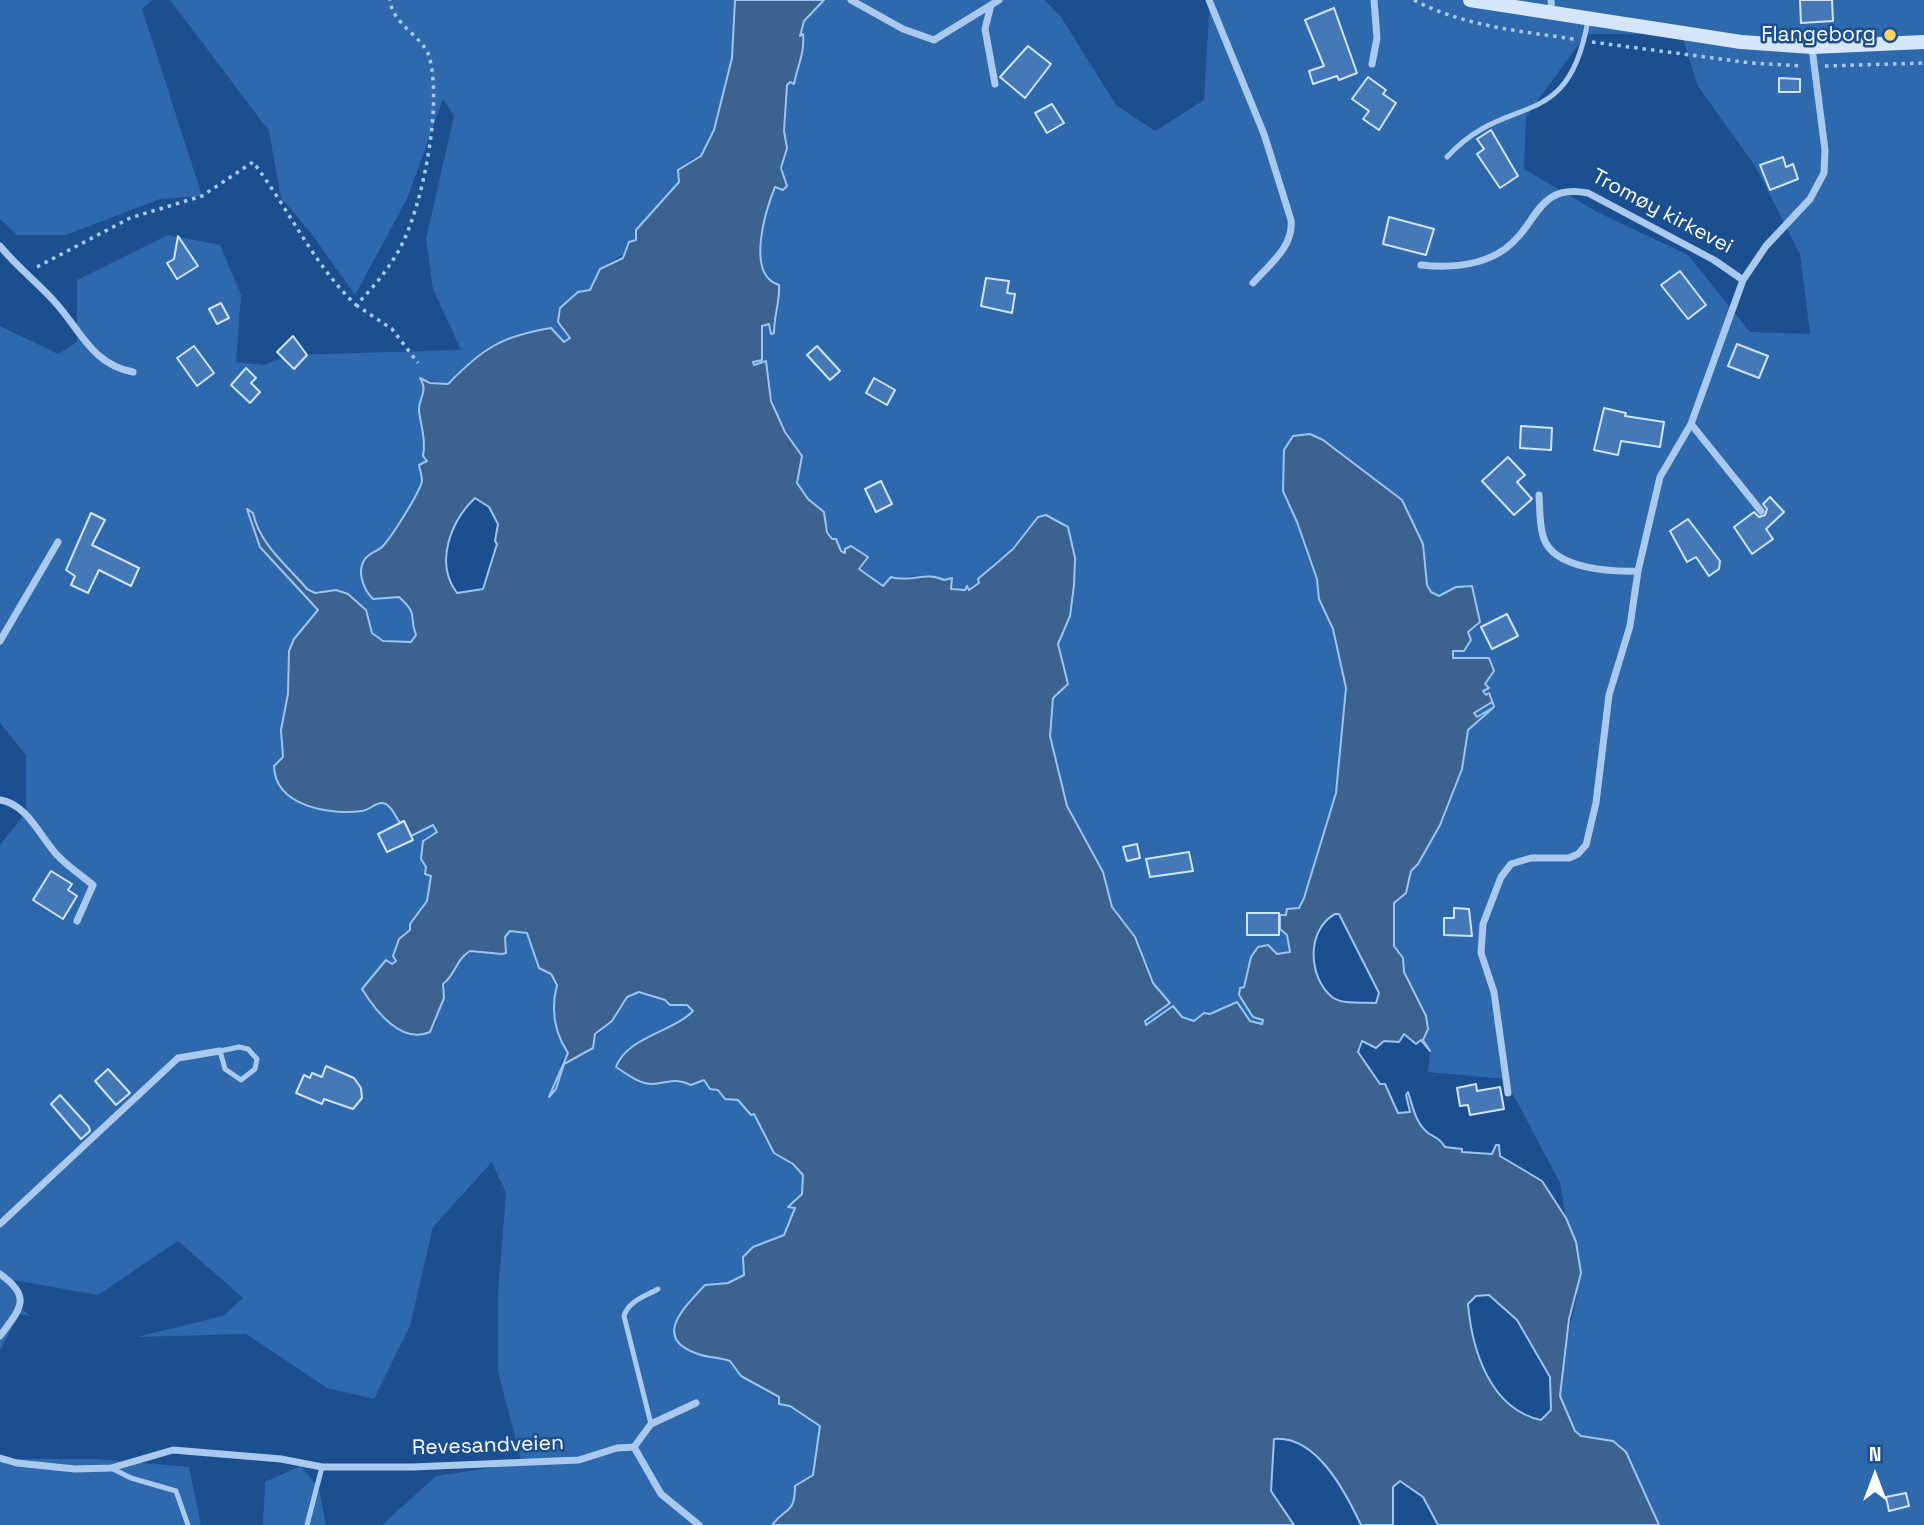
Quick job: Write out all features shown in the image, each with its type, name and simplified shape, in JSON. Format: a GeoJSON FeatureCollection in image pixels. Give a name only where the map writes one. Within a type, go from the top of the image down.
{"type":"FeatureCollection","features":[{"type":"Feature","properties":{"kind":"main road"},"geometry":{"type":"LineString","coordinates":[[1470,0],[1552,8],[1588,20],[1741,42],[1812,47],[1924,42]]}},
{"type":"Feature","properties":{"kind":"street"},"geometry":{"type":"LineString","coordinates":[[851,0],[903,29],[934,40],[999,0]]}},
{"type":"Feature","properties":{"kind":"street"},"geometry":{"type":"LineString","coordinates":[[1209,0],[1264,134],[1291,220],[1293,234],[1253,283]]}},
{"type":"Feature","properties":{"kind":"street"},"geometry":{"type":"LineString","coordinates":[[1372,64],[1377,38],[1374,0]]}},
{"type":"Feature","properties":{"kind":"street"},"geometry":{"type":"LineString","coordinates":[[991,5],[985,29],[995,84]]}},
{"type":"Feature","properties":{"kind":"street","name":"Tromøy kirkevei"},"geometry":{"type":"LineString","coordinates":[[1508,1093],[1494,992],[1481,953],[1483,924],[1501,877],[1511,864],[1531,858],[1569,858],[1587,845],[1596,803],[1609,695],[1630,626],[1638,571],[1660,477],[1691,424],[1743,280],[1766,246],[1810,199],[1824,173],[1825,149],[1812,47]]}},
{"type":"Feature","properties":{"kind":"street","name":"Tromøy kirkevei"},"geometry":{"type":"LineString","coordinates":[[1421,265],[1443,267],[1474,263],[1502,250],[1515,241],[1544,201],[1558,192],[1570,189],[1588,193],[1714,260],[1743,280]]}},
{"type":"Feature","properties":{"kind":"street"},"geometry":{"type":"LineString","coordinates":[[0,246],[54,300],[85,344],[101,359],[118,369],[133,372]]}},
{"type":"Feature","properties":{"kind":"street"},"geometry":{"type":"LineString","coordinates":[[1691,424],[1761,511]]}},
{"type":"Feature","properties":{"kind":"street"},"geometry":{"type":"LineString","coordinates":[[1539,495],[1543,538],[1551,550],[1593,570],[1638,571]]}},
{"type":"Feature","properties":{"kind":"street"},"geometry":{"type":"LineString","coordinates":[[0,641],[58,542]]}},
{"type":"Feature","properties":{"kind":"street"},"geometry":{"type":"LineString","coordinates":[[0,800],[12,804],[34,824],[58,856],[93,885],[77,921]]}},
{"type":"Feature","properties":{"kind":"street"},"geometry":{"type":"LineString","coordinates":[[0,1224],[178,1058],[220,1052]]}},
{"type":"Feature","properties":{"kind":"street"},"geometry":{"type":"LineString","coordinates":[[0,1274],[14,1283],[20,1293],[21,1302],[18,1313],[0,1336]]}},
{"type":"Feature","properties":{"kind":"street"},"geometry":{"type":"LineString","coordinates":[[696,1403],[651,1424],[634,1447],[661,1494],[699,1525]]}},
{"type":"Feature","properties":{"kind":"street","name":"Revesandveien"},"geometry":{"type":"LineString","coordinates":[[0,1458],[17,1463],[75,1469],[111,1468],[173,1450],[281,1459],[322,1467],[551,1463],[579,1460],[617,1448],[634,1447]]}},
{"type":"Feature","properties":{"kind":"lane"},"geometry":{"type":"LineString","coordinates":[[1447,157],[1479,128],[1519,114],[1561,90],[1577,65],[1588,20]]}},
{"type":"Feature","properties":{"kind":"lane"},"geometry":{"type":"LineString","coordinates":[[239,1046],[248,1049],[257,1059],[255,1069],[240,1080],[225,1069],[220,1052],[239,1046]]}},
{"type":"Feature","properties":{"kind":"lane"},"geometry":{"type":"LineString","coordinates":[[651,1424],[624,1316],[634,1302],[658,1289]]}},
{"type":"Feature","properties":{"kind":"lane"},"geometry":{"type":"LineString","coordinates":[[307,1525],[322,1467]]}},
{"type":"Feature","properties":{"kind":"lane","name":"Revesandveien"},"geometry":{"type":"LineString","coordinates":[[111,1468],[131,1478],[176,1492],[188,1525]]}},
{"type":"Feature","properties":{"kind":"path"},"geometry":{"type":"LineString","coordinates":[[356,305],[382,278],[401,248],[423,185],[434,97],[435,85],[429,52],[408,32],[390,0]]}},
{"type":"Feature","properties":{"kind":"path"},"geometry":{"type":"LineString","coordinates":[[26,273],[130,218],[202,196],[253,162],[281,198],[315,258],[335,285],[356,305],[392,329],[418,363]]}},
{"type":"Feature","properties":{"kind":"shaded area"},"geometry":{"type":"Polygon","coordinates":[[[0,0],[152,0],[142,9],[202,196],[160,199],[66,235],[17,235],[0,219],[0,0]]]}},
{"type":"Feature","properties":{"kind":"shaded area"},"geometry":{"type":"Polygon","coordinates":[[[170,0],[735,0],[732,58],[714,130],[701,156],[691,159],[679,182],[636,230],[633,245],[629,250],[599,271],[590,290],[578,292],[570,337],[564,342],[551,328],[519,335],[483,353],[448,384],[421,379],[424,389],[420,417],[424,456],[427,461],[419,465],[422,483],[410,508],[381,549],[368,555],[363,564],[376,600],[399,597],[409,608],[416,635],[411,642],[380,638],[371,628],[366,610],[335,590],[315,593],[307,589],[268,545],[253,513],[247,509],[260,547],[318,610],[294,639],[289,651],[288,694],[281,730],[283,757],[372,808],[378,802],[389,806],[400,823],[434,825],[437,832],[424,838],[426,867],[431,875],[427,901],[410,930],[403,934],[396,961],[372,1005],[379,1012],[436,1024],[445,985],[453,968],[466,952],[506,952],[505,937],[510,931],[527,933],[538,960],[557,985],[554,1021],[568,1053],[561,1062],[556,1089],[564,1064],[593,1048],[597,1036],[627,998],[640,994],[671,1000],[694,1012],[677,1026],[653,1035],[652,1084],[682,1080],[691,1085],[704,1079],[738,1100],[751,1115],[754,1114],[773,1147],[803,1175],[802,1194],[788,1206],[795,1207],[784,1235],[753,1247],[743,1256],[744,1275],[728,1283],[714,1282],[699,1355],[730,1361],[741,1376],[820,1426],[813,1476],[795,1486],[791,1506],[772,1525],[382,1525],[436,1476],[522,1463],[498,1372],[498,1294],[506,1193],[492,1162],[433,1227],[410,1326],[374,1399],[327,1388],[246,1334],[137,1337],[223,1316],[243,1298],[178,1241],[98,1295],[13,1280],[22,1309],[30,1316],[20,1314],[0,1350],[0,845],[26,812],[26,755],[0,723],[0,326],[58,354],[77,342],[77,280],[168,235],[220,245],[241,295],[236,362],[264,365],[290,355],[461,350],[433,289],[426,239],[454,116],[443,99],[407,199],[355,295],[311,233],[281,198],[269,131],[170,0]]]}},
{"type":"Feature","properties":{"kind":"shaded area"},"geometry":{"type":"Polygon","coordinates":[[[735,0],[824,0],[804,21],[800,36],[803,34],[803,47],[794,84],[790,82],[787,85],[784,131],[787,148],[781,168],[787,186],[783,190],[775,187],[763,225],[760,255],[763,269],[769,279],[779,285],[779,297],[774,333],[771,334],[769,324],[762,326],[762,360],[753,362],[754,365],[766,361],[771,401],[785,432],[802,456],[797,483],[808,499],[824,512],[827,532],[832,539],[836,539],[841,551],[845,553],[845,549],[851,546],[868,557],[859,569],[883,586],[891,577],[931,577],[944,580],[952,578],[951,589],[965,590],[967,586],[969,590],[1013,549],[1038,517],[1046,515],[1068,527],[1075,558],[1074,585],[1070,616],[1058,644],[1068,684],[1053,698],[1050,736],[1067,806],[1103,872],[1112,907],[1135,937],[1153,983],[1170,1003],[1145,1021],[1146,1025],[1173,1006],[1182,1017],[1194,1021],[1204,1013],[1210,1014],[1237,1002],[1250,1021],[1262,1024],[1263,1020],[1253,1017],[1239,995],[1240,988],[1244,987],[1251,957],[1258,947],[1268,945],[1277,954],[1290,952],[1287,935],[1280,929],[1280,915],[1286,915],[1287,909],[1299,908],[1304,898],[1336,793],[1346,688],[1333,629],[1319,599],[1317,579],[1283,491],[1284,450],[1293,436],[1310,434],[1323,440],[1402,500],[1423,544],[1427,585],[1431,592],[1439,596],[1456,587],[1472,586],[1480,622],[1468,632],[1471,640],[1464,651],[1453,651],[1453,658],[1489,658],[1494,671],[1485,684],[1489,688],[1483,691],[1486,695],[1489,693],[1494,706],[1492,702],[1474,713],[1477,717],[1494,707],[1468,730],[1462,769],[1440,825],[1418,864],[1411,871],[1406,893],[1394,903],[1394,946],[1403,958],[1404,972],[1426,1016],[1428,1029],[1423,1040],[1430,1051],[1421,1040],[1416,1044],[1404,1034],[1399,1042],[1384,1041],[1376,1048],[1362,1041],[1358,1052],[1380,1084],[1385,1084],[1398,1113],[1410,1112],[1406,1095],[1408,1092],[1420,1124],[1445,1147],[1462,1149],[1462,1152],[1492,1154],[1496,1145],[1499,1145],[1500,1156],[1542,1181],[1566,1218],[1576,1242],[1581,1273],[1569,1319],[1560,1396],[1575,1431],[1581,1436],[1613,1441],[1626,1452],[1659,1525],[1438,1525],[1423,1497],[1400,1481],[1393,1487],[1393,1525],[1361,1525],[1338,1482],[1316,1455],[1289,1440],[1274,1439],[1271,1491],[1294,1525],[772,1525],[791,1506],[795,1486],[813,1475],[820,1426],[790,1406],[779,1404],[779,1397],[741,1376],[730,1361],[702,1355],[684,1347],[676,1339],[674,1331],[682,1312],[705,1285],[728,1283],[744,1275],[743,1257],[753,1247],[784,1235],[795,1208],[788,1207],[802,1194],[803,1175],[793,1164],[774,1153],[754,1114],[751,1115],[738,1100],[725,1099],[718,1090],[710,1089],[704,1080],[691,1085],[676,1081],[647,1084],[616,1067],[630,1049],[693,1011],[687,1005],[670,1005],[665,1000],[639,992],[627,997],[612,1021],[595,1034],[593,1048],[564,1064],[556,1089],[549,1097],[568,1053],[555,1020],[557,985],[551,974],[539,968],[527,933],[510,931],[505,937],[506,953],[470,951],[465,954],[443,984],[444,998],[430,1032],[419,1035],[399,1030],[382,1015],[362,989],[386,960],[392,964],[396,961],[393,956],[399,939],[410,930],[410,924],[427,901],[431,876],[425,874],[426,867],[421,859],[423,841],[437,832],[433,825],[411,836],[404,821],[400,823],[390,808],[382,803],[365,810],[349,812],[307,805],[284,791],[277,780],[274,766],[283,757],[281,730],[288,694],[289,651],[294,639],[318,610],[260,547],[247,509],[253,513],[268,545],[307,589],[315,593],[336,590],[348,594],[366,610],[372,633],[383,641],[411,642],[416,635],[409,608],[399,597],[373,599],[363,584],[361,572],[364,560],[382,547],[398,525],[422,481],[419,465],[427,461],[423,456],[424,439],[419,411],[424,387],[420,378],[430,383],[448,384],[472,361],[494,346],[534,331],[551,328],[564,342],[570,338],[558,322],[560,308],[578,292],[590,290],[600,269],[623,258],[629,242],[636,240],[636,230],[679,182],[678,170],[701,156],[714,130],[732,58],[735,0]],[[475,498],[459,518],[448,543],[447,569],[457,593],[483,589],[497,544],[495,541],[498,524],[489,507],[475,498]],[[1339,914],[1326,921],[1315,942],[1314,954],[1318,978],[1324,988],[1336,1000],[1376,1003],[1379,993],[1339,914]],[[1489,1295],[1476,1296],[1468,1304],[1470,1322],[1479,1358],[1487,1375],[1509,1404],[1523,1414],[1541,1420],[1551,1410],[1550,1377],[1517,1320],[1489,1295]]]}},
{"type":"Feature","properties":{"kind":"shaded area"},"geometry":{"type":"Polygon","coordinates":[[[824,0],[1045,0],[1061,17],[1116,105],[1155,131],[1204,100],[1210,0],[1924,0],[1924,1525],[1659,1525],[1626,1453],[1613,1441],[1581,1436],[1575,1431],[1560,1396],[1564,1351],[1577,1296],[1576,1242],[1566,1218],[1560,1183],[1505,1079],[1428,1072],[1430,1052],[1423,1040],[1428,1029],[1426,1016],[1404,972],[1403,958],[1394,946],[1394,903],[1406,893],[1411,871],[1418,864],[1440,825],[1462,769],[1468,730],[1493,708],[1477,718],[1474,713],[1492,701],[1483,691],[1488,687],[1485,684],[1488,658],[1453,658],[1458,644],[1478,626],[1456,587],[1439,596],[1431,592],[1427,585],[1423,544],[1402,500],[1323,440],[1283,491],[1317,579],[1319,599],[1333,629],[1346,688],[1336,793],[1304,898],[1299,908],[1287,909],[1290,952],[1251,957],[1240,995],[1263,1020],[1262,1024],[1250,1021],[1237,1002],[1210,1014],[1203,1013],[1194,1021],[1182,1017],[1146,1025],[1144,1022],[1170,1004],[1153,983],[1141,960],[1135,937],[1112,907],[1103,872],[1067,806],[1050,736],[1053,698],[1068,684],[1058,644],[1070,615],[1075,558],[1038,518],[1013,549],[992,564],[979,583],[968,590],[951,589],[951,578],[943,581],[929,576],[905,577],[883,586],[845,555],[831,535],[824,512],[808,500],[797,483],[802,456],[777,412],[766,362],[754,365],[753,362],[761,359],[762,325],[769,324],[774,333],[773,313],[780,301],[761,262],[759,239],[766,211],[783,176],[787,85],[790,82],[794,84],[801,60],[800,36],[804,21],[824,0]],[[1586,34],[1526,117],[1524,169],[1599,213],[1688,255],[1750,332],[1810,334],[1800,254],[1755,166],[1698,86],[1682,36],[1586,34]]]}},
{"type":"Feature","properties":{"kind":"shaded area"},"geometry":{"type":"Polygon","coordinates":[[[0,1459],[96,1459],[189,1467],[201,1525],[0,1525],[0,1459]]]}},
{"type":"Feature","properties":{"kind":"shaded area"},"geometry":{"type":"Polygon","coordinates":[[[301,1466],[319,1489],[326,1525],[263,1525],[265,1482],[301,1466]]]}},
{"type":"Feature","properties":{"kind":"building"},"geometry":{"type":"Polygon","coordinates":[[[1800,0],[1832,0],[1833,21],[1801,23],[1800,0]]]}},
{"type":"Feature","properties":{"kind":"building"},"geometry":{"type":"Polygon","coordinates":[[[1334,8],[1357,73],[1339,80],[1337,76],[1313,84],[1309,71],[1324,66],[1305,20],[1334,8]]]}},
{"type":"Feature","properties":{"kind":"building"},"geometry":{"type":"Polygon","coordinates":[[[1028,46],[1051,64],[1025,98],[1000,77],[1028,46]]]}},
{"type":"Feature","properties":{"kind":"building"},"geometry":{"type":"Polygon","coordinates":[[[1368,77],[1386,90],[1383,94],[1396,103],[1379,130],[1363,119],[1369,111],[1352,99],[1368,77]]]}},
{"type":"Feature","properties":{"kind":"building"},"geometry":{"type":"Polygon","coordinates":[[[1779,78],[1800,79],[1800,92],[1779,92],[1779,78]]]}},
{"type":"Feature","properties":{"kind":"building"},"geometry":{"type":"Polygon","coordinates":[[[1052,104],[1064,123],[1047,133],[1035,113],[1052,104]]]}},
{"type":"Feature","properties":{"kind":"building"},"geometry":{"type":"Polygon","coordinates":[[[1491,130],[1518,176],[1500,188],[1477,154],[1484,149],[1477,139],[1491,130]]]}},
{"type":"Feature","properties":{"kind":"building"},"geometry":{"type":"Polygon","coordinates":[[[1783,157],[1786,167],[1793,164],[1798,179],[1770,190],[1760,165],[1783,157]]]}},
{"type":"Feature","properties":{"kind":"building"},"geometry":{"type":"Polygon","coordinates":[[[1389,217],[1434,229],[1426,255],[1383,244],[1389,217]]]}},
{"type":"Feature","properties":{"kind":"building"},"geometry":{"type":"Polygon","coordinates":[[[178,236],[198,266],[177,279],[167,263],[174,259],[178,236]]]}},
{"type":"Feature","properties":{"kind":"building"},"geometry":{"type":"Polygon","coordinates":[[[1680,271],[1706,305],[1688,319],[1661,285],[1680,271]]]}},
{"type":"Feature","properties":{"kind":"building"},"geometry":{"type":"Polygon","coordinates":[[[986,278],[1009,281],[1007,293],[1015,294],[1012,313],[981,306],[986,278]]]}},
{"type":"Feature","properties":{"kind":"building"},"geometry":{"type":"Polygon","coordinates":[[[221,303],[229,318],[217,324],[209,309],[221,303]]]}},
{"type":"Feature","properties":{"kind":"building"},"geometry":{"type":"Polygon","coordinates":[[[293,336],[307,355],[294,369],[277,352],[293,336]]]}},
{"type":"Feature","properties":{"kind":"building"},"geometry":{"type":"Polygon","coordinates":[[[1737,344],[1768,356],[1759,378],[1728,366],[1737,344]]]}},
{"type":"Feature","properties":{"kind":"building"},"geometry":{"type":"Polygon","coordinates":[[[194,346],[214,373],[197,386],[177,358],[194,346]]]}},
{"type":"Feature","properties":{"kind":"building"},"geometry":{"type":"Polygon","coordinates":[[[817,346],[840,371],[830,380],[807,355],[817,346]]]}},
{"type":"Feature","properties":{"kind":"building"},"geometry":{"type":"Polygon","coordinates":[[[246,368],[256,378],[251,383],[260,392],[250,403],[231,385],[246,368]]]}},
{"type":"Feature","properties":{"kind":"building"},"geometry":{"type":"Polygon","coordinates":[[[874,378],[895,390],[887,405],[866,393],[874,378]]]}},
{"type":"Feature","properties":{"kind":"building"},"geometry":{"type":"Polygon","coordinates":[[[1604,408],[1626,413],[1625,416],[1664,422],[1660,447],[1621,441],[1618,455],[1594,450],[1604,408]]]}},
{"type":"Feature","properties":{"kind":"building"},"geometry":{"type":"Polygon","coordinates":[[[1521,426],[1552,428],[1551,450],[1520,448],[1521,426]]]}},
{"type":"Feature","properties":{"kind":"building"},"geometry":{"type":"Polygon","coordinates":[[[1508,457],[1525,475],[1517,482],[1532,499],[1514,515],[1482,481],[1508,457]]]}},
{"type":"Feature","properties":{"kind":"building"},"geometry":{"type":"Polygon","coordinates":[[[881,481],[892,504],[876,512],[865,489],[881,481]]]}},
{"type":"Feature","properties":{"kind":"building"},"geometry":{"type":"Polygon","coordinates":[[[1770,497],[1784,512],[1766,529],[1773,539],[1752,554],[1734,527],[1754,512],[1759,517],[1765,515],[1767,509],[1763,504],[1770,497]]]}},
{"type":"Feature","properties":{"kind":"building"},"geometry":{"type":"Polygon","coordinates":[[[91,513],[105,520],[92,545],[139,568],[131,586],[99,570],[88,593],[71,585],[75,576],[66,570],[91,513]]]}},
{"type":"Feature","properties":{"kind":"building"},"geometry":{"type":"Polygon","coordinates":[[[1688,519],[1720,561],[1719,569],[1709,576],[1696,557],[1687,562],[1670,531],[1688,519]]]}},
{"type":"Feature","properties":{"kind":"building"},"geometry":{"type":"Polygon","coordinates":[[[1507,614],[1518,636],[1492,649],[1481,627],[1507,614]]]}},
{"type":"Feature","properties":{"kind":"building"},"geometry":{"type":"Polygon","coordinates":[[[404,821],[413,840],[387,852],[378,834],[404,821]]]}},
{"type":"Feature","properties":{"kind":"building"},"geometry":{"type":"Polygon","coordinates":[[[1137,844],[1140,858],[1127,861],[1123,847],[1137,844]]]}},
{"type":"Feature","properties":{"kind":"building"},"geometry":{"type":"Polygon","coordinates":[[[1189,852],[1193,871],[1150,877],[1146,859],[1189,852]]]}},
{"type":"Feature","properties":{"kind":"building"},"geometry":{"type":"Polygon","coordinates":[[[51,871],[72,884],[68,890],[77,896],[63,919],[33,900],[51,871]]]}},
{"type":"Feature","properties":{"kind":"building"},"geometry":{"type":"Polygon","coordinates":[[[1454,908],[1469,909],[1472,936],[1444,935],[1444,918],[1454,918],[1454,908]]]}},
{"type":"Feature","properties":{"kind":"building"},"geometry":{"type":"Polygon","coordinates":[[[1247,913],[1279,913],[1279,935],[1247,935],[1247,913]]]}},
{"type":"Feature","properties":{"kind":"building"},"geometry":{"type":"Polygon","coordinates":[[[326,1066],[354,1078],[361,1088],[362,1098],[353,1109],[324,1099],[322,1104],[296,1093],[304,1075],[310,1078],[312,1073],[322,1077],[326,1066]]]}},
{"type":"Feature","properties":{"kind":"building"},"geometry":{"type":"Polygon","coordinates":[[[108,1069],[130,1093],[116,1105],[95,1081],[108,1069]]]}},
{"type":"Feature","properties":{"kind":"building"},"geometry":{"type":"Polygon","coordinates":[[[1476,1084],[1477,1091],[1500,1087],[1504,1109],[1470,1115],[1468,1105],[1460,1106],[1457,1088],[1476,1084]]]}},
{"type":"Feature","properties":{"kind":"building"},"geometry":{"type":"Polygon","coordinates":[[[60,1095],[89,1127],[90,1131],[81,1139],[51,1104],[60,1095]]]}},
{"type":"Feature","properties":{"kind":"building"},"geometry":{"type":"Polygon","coordinates":[[[1906,1493],[1909,1506],[1889,1511],[1886,1497],[1906,1493]]]}},
{"type":"Feature","properties":{"kind":"place","name":"Flangeborg"},"geometry":{"type":"Point","coordinates":[1890,35]}}]}
